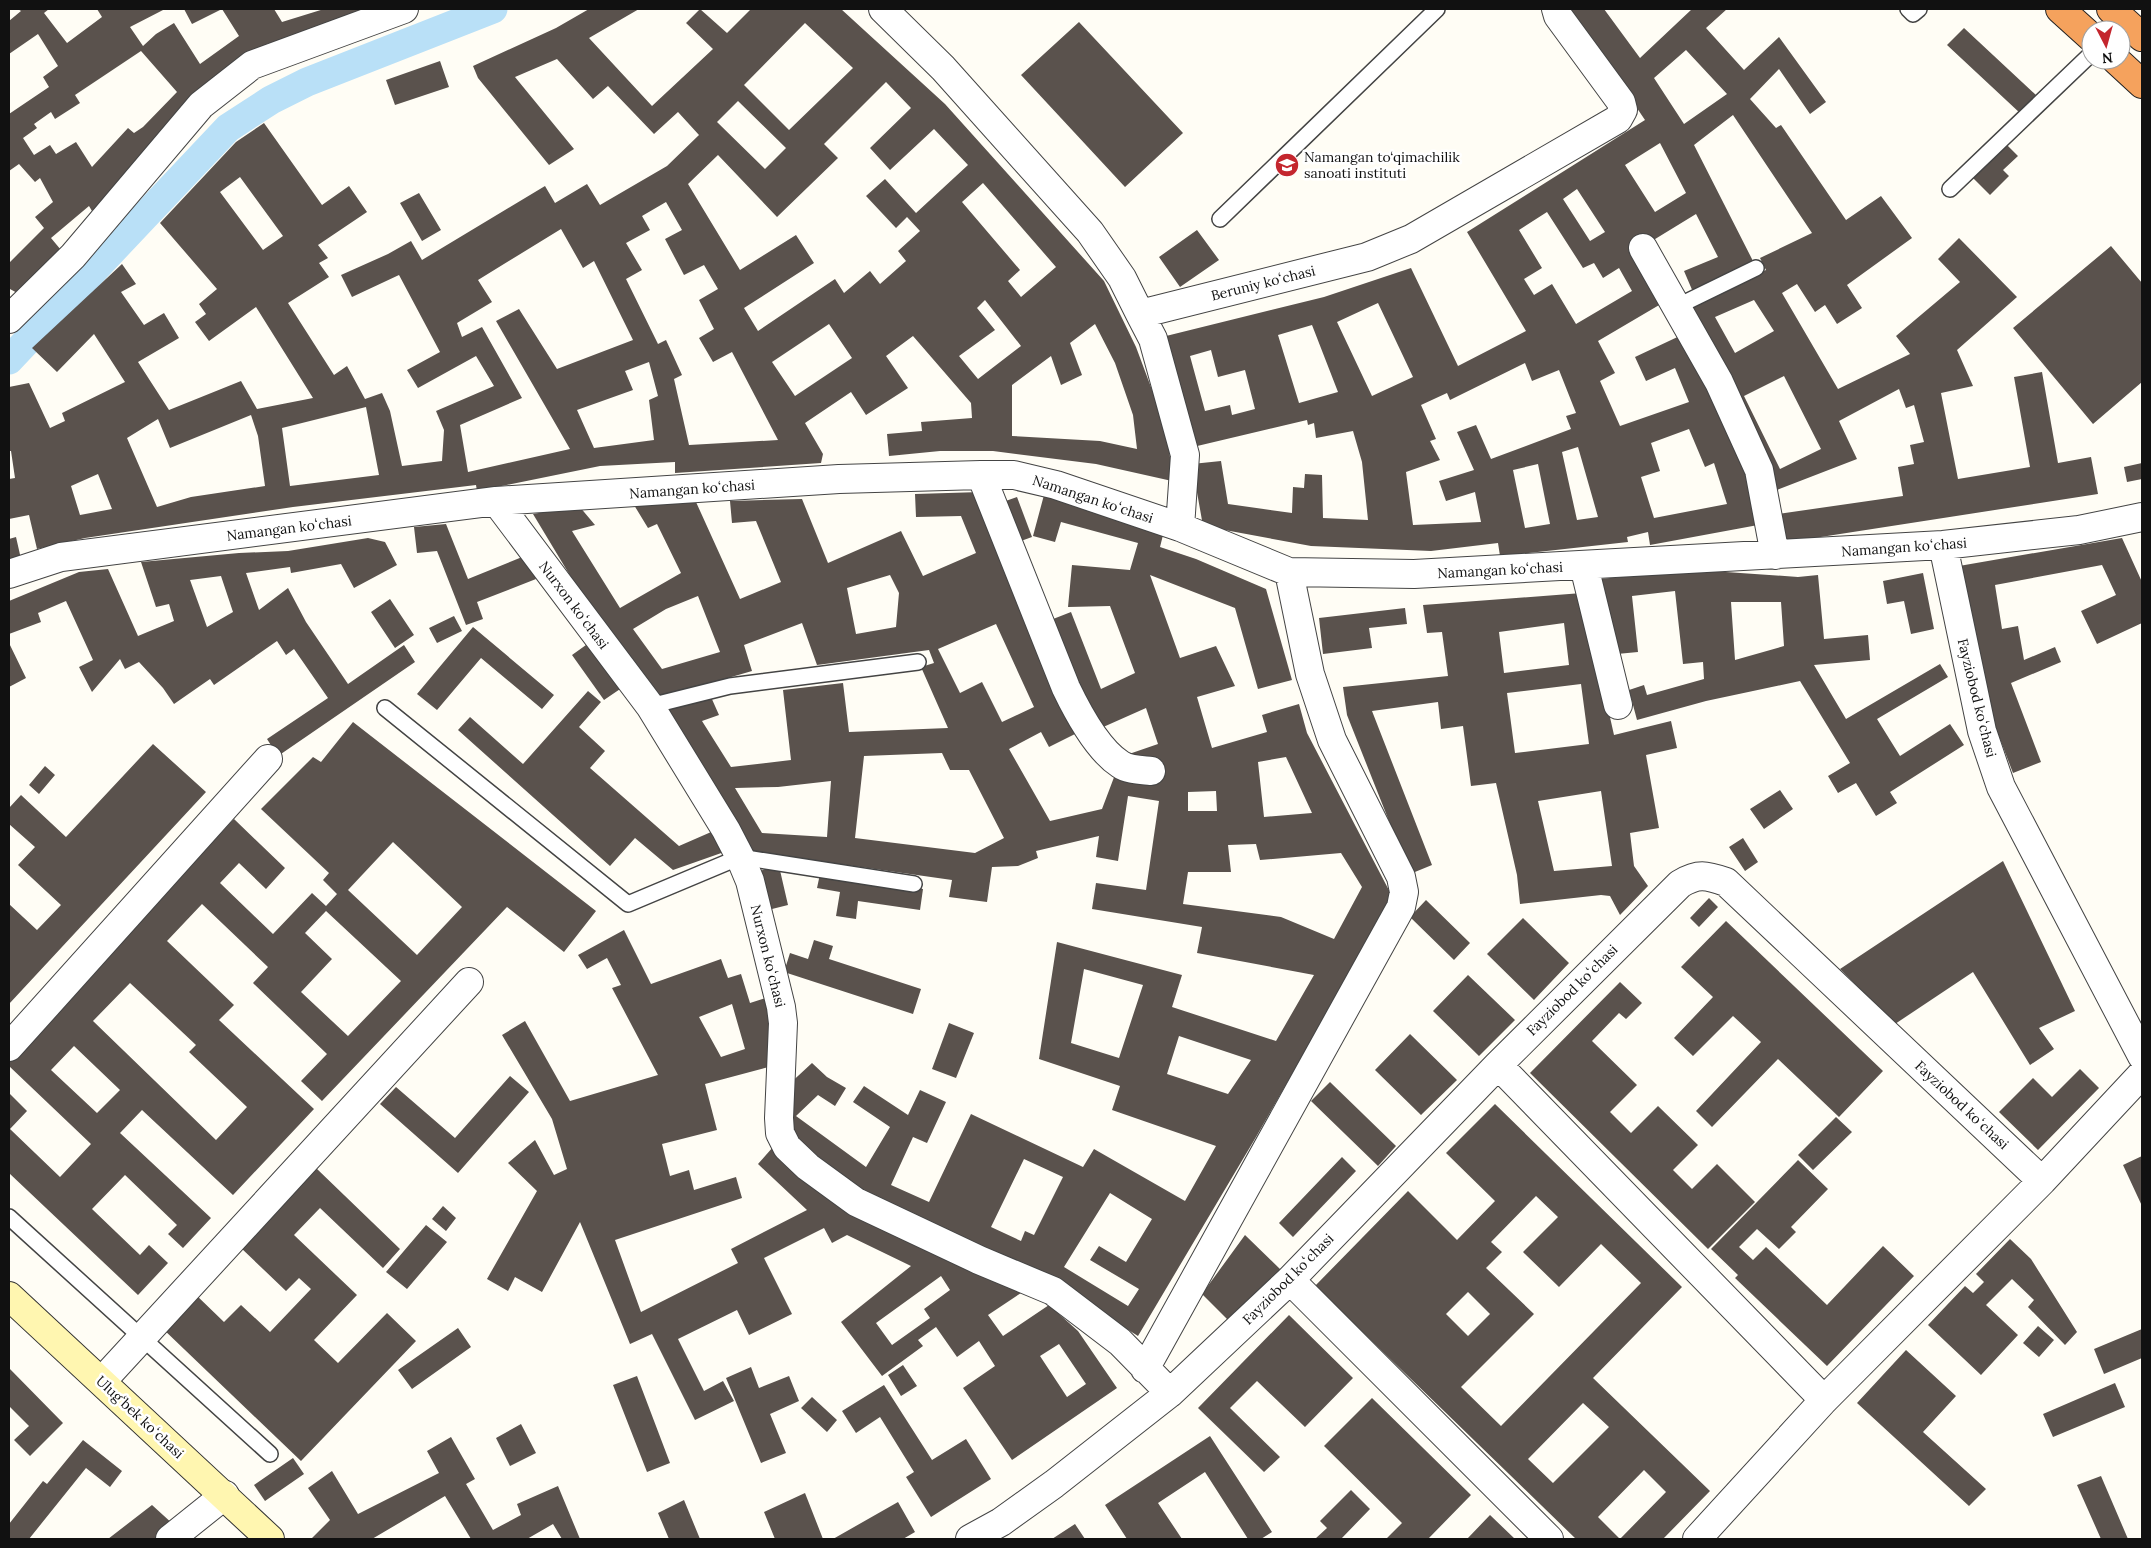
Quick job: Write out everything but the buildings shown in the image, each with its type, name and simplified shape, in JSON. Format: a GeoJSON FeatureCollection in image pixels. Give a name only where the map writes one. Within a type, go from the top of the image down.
{"type":"FeatureCollection","features":[{"type":"Feature","properties":{"kind":"highway"},"geometry":{"type":"LineString","coordinates":[[2060,9],[2081,28]]}},
{"type":"Feature","properties":{"kind":"highway"},"geometry":{"type":"LineString","coordinates":[[2111,9],[2142,37]]}},
{"type":"Feature","properties":{"kind":"highway"},"geometry":{"type":"LineString","coordinates":[[2127,70],[2142,84]]}},
{"type":"Feature","properties":{"kind":"street"},"geometry":{"type":"LineString","coordinates":[[9,319],[73,256],[201,105],[252,65],[404,9]]}},
{"type":"Feature","properties":{"kind":"street"},"geometry":{"type":"LineString","coordinates":[[883,9],[943,68],[1090,232],[1122,278],[1153,339],[1184,455],[1180,527]]}},
{"type":"Feature","properties":{"kind":"street","name":"Beruniy koʻchasi"},"geometry":{"type":"LineString","coordinates":[[1140,314],[1367,257],[1390,248],[1411,239],[1618,119],[1622,110],[1621,102],[1558,16],[1556,9]]}},
{"type":"Feature","properties":{"kind":"street"},"geometry":{"type":"LineString","coordinates":[[1643,248],[1720,382],[1759,470],[1775,555]]}},
{"type":"Feature","properties":{"kind":"street"},"geometry":{"type":"LineString","coordinates":[[981,475],[1066,688],[1080,717],[1093,736],[1121,765],[1151,771]]}},
{"type":"Feature","properties":{"kind":"street","name":"Namangan koʻchasi"},"geometry":{"type":"LineString","coordinates":[[9,574],[61,557],[496,501],[839,479],[981,475],[1014,475],[1056,485],[1180,527],[1289,572],[1414,574],[1943,545],[2079,530],[2142,517]]}},
{"type":"Feature","properties":{"kind":"street","name":"Nurxon koʻchasi"},"geometry":{"type":"LineString","coordinates":[[496,501],[650,706],[726,830],[740,857],[750,881],[781,1007],[783,1023],[779,1118],[780,1133],[786,1147],[856,1202],[979,1260],[1053,1291],[1120,1342],[1145,1370],[1170,1393]]}},
{"type":"Feature","properties":{"kind":"street","name":"Fayziobod koʻchasi"},"geometry":{"type":"LineString","coordinates":[[1943,545],[1982,731],[2001,787],[2142,1056]]}},
{"type":"Feature","properties":{"kind":"street"},"geometry":{"type":"LineString","coordinates":[[1584,566],[1618,706]]}},
{"type":"Feature","properties":{"kind":"street"},"geometry":{"type":"LineString","coordinates":[[1145,1370],[1401,907],[1404,892],[1401,877],[1332,740],[1310,674],[1289,572]]}},
{"type":"Feature","properties":{"kind":"street"},"geometry":{"type":"LineString","coordinates":[[9,1046],[268,760]]}},
{"type":"Feature","properties":{"kind":"street","name":"Fayziobod koʻchasi"},"geometry":{"type":"LineString","coordinates":[[970,1539],[1006,1530],[1170,1393],[1290,1280],[1498,1065],[1680,884],[1689,878],[1705,875],[1726,882],[2042,1181]]}},
{"type":"Feature","properties":{"kind":"street"},"geometry":{"type":"LineString","coordinates":[[102,1381],[141,1336],[469,982]]}},
{"type":"Feature","properties":{"kind":"street"},"geometry":{"type":"LineString","coordinates":[[1498,1065],[1824,1400]]}},
{"type":"Feature","properties":{"kind":"street"},"geometry":{"type":"LineString","coordinates":[[1697,1539],[1824,1400],[2042,1181],[2142,1074]]}},
{"type":"Feature","properties":{"kind":"street"},"geometry":{"type":"LineString","coordinates":[[1290,1280],[1549,1539]]}},
{"type":"Feature","properties":{"kind":"street","name":"Ulugʻbek koʻchasi"},"geometry":{"type":"LineString","coordinates":[[9,1296],[225,1495],[270,1539]]}},
{"type":"Feature","properties":{"kind":"street"},"geometry":{"type":"LineString","coordinates":[[170,1539],[225,1495]]}},
{"type":"Feature","properties":{"kind":"lane"},"geometry":{"type":"LineString","coordinates":[[1220,219],[1437,9]]}},
{"type":"Feature","properties":{"kind":"lane"},"geometry":{"type":"LineString","coordinates":[[1908,9],[1913,14],[1919,9]]}},
{"type":"Feature","properties":{"kind":"lane"},"geometry":{"type":"LineString","coordinates":[[1950,189],[2081,64]]}},
{"type":"Feature","properties":{"kind":"lane"},"geometry":{"type":"LineString","coordinates":[[1678,306],[1756,268]]}},
{"type":"Feature","properties":{"kind":"lane"},"geometry":{"type":"LineString","coordinates":[[650,706],[730,686],[918,662]]}},
{"type":"Feature","properties":{"kind":"lane"},"geometry":{"type":"LineString","coordinates":[[385,708],[628,904],[740,857],[914,884]]}},
{"type":"Feature","properties":{"kind":"lane"},"geometry":{"type":"LineString","coordinates":[[9,1217],[270,1454]]}},
{"type":"Feature","properties":{"kind":"waterway"},"geometry":{"type":"LineString","coordinates":[[9,360],[228,128],[271,100],[307,82],[493,9]]}},
{"type":"Feature","properties":{"kind":"place","name":"Namangan to‘qimachilik sanoati instituti"},"geometry":{"type":"Point","coordinates":[1287,165]}}]}
